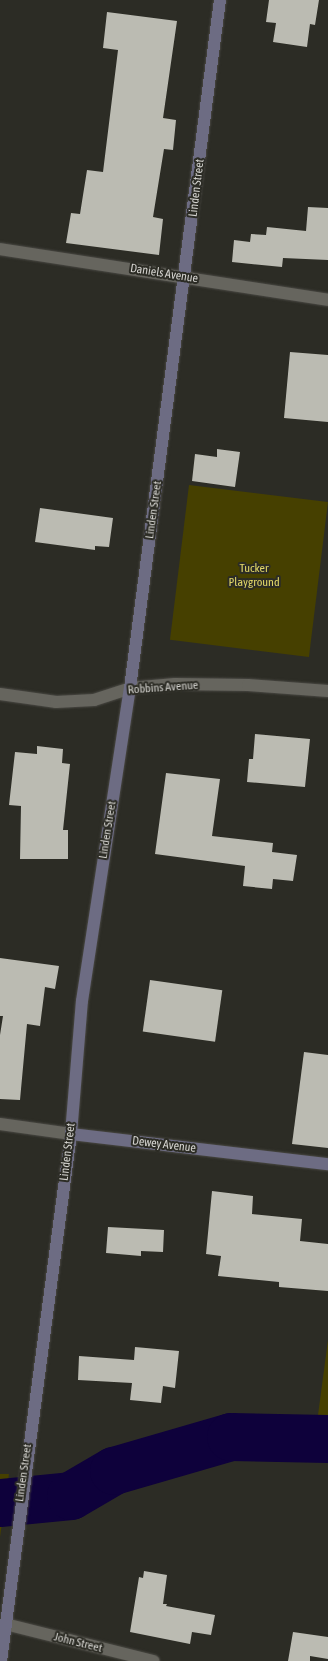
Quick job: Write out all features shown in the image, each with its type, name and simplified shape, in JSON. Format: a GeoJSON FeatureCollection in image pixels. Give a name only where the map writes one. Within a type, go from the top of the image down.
{"type":"FeatureCollection","features":[{"type":"Feature","properties":{"kind":"street","name":"Linden Street"},"geometry":{"type":"LineString","coordinates":[[1,1661],[4,1624],[27,1449],[71,1134],[82,1001],[130,688],[185,278],[220,0]]}},
{"type":"Feature","properties":{"kind":"street","name":"Daniels Avenue"},"geometry":{"type":"LineString","coordinates":[[0,249],[328,300]]}},
{"type":"Feature","properties":{"kind":"street","name":"Robbins Avenue"},"geometry":{"type":"LineString","coordinates":[[0,694],[56,702],[94,700],[130,688],[175,684],[248,685],[328,691]]}},
{"type":"Feature","properties":{"kind":"street","name":"Dewey Avenue"},"geometry":{"type":"LineString","coordinates":[[0,1124],[71,1134],[328,1164]]}},
{"type":"Feature","properties":{"kind":"street","name":"John Street"},"geometry":{"type":"LineString","coordinates":[[4,1624],[153,1661]]}},
{"type":"Feature","properties":{"kind":"green space","name":"Tucker Playground"},"geometry":{"type":"Polygon","coordinates":[[[189,485],[328,502],[309,657],[170,640],[189,485]]]}},
{"type":"Feature","properties":{"kind":"green space"},"geometry":{"type":"Polygon","coordinates":[[[328,1340],[328,1431],[316,1430],[328,1340]]]}},
{"type":"Feature","properties":{"kind":"green space"},"geometry":{"type":"Polygon","coordinates":[[[0,1474],[9,1474],[0,1537],[0,1474]]]}},
{"type":"Feature","properties":{"kind":"building"},"geometry":{"type":"Polygon","coordinates":[[[269,0],[319,0],[315,25],[310,24],[307,47],[273,42],[276,23],[266,22],[269,0]]]}},
{"type":"Feature","properties":{"kind":"building"},"geometry":{"type":"Polygon","coordinates":[[[107,12],[177,21],[163,118],[176,120],[173,150],[164,149],[153,217],[163,219],[159,255],[66,243],[71,213],[80,214],[87,170],[103,172],[118,50],[103,48],[107,12]]]}},
{"type":"Feature","properties":{"kind":"building"},"geometry":{"type":"Polygon","coordinates":[[[308,207],[328,208],[328,260],[283,258],[282,267],[232,262],[234,240],[250,242],[251,234],[266,235],[267,227],[306,231],[308,207]]]}},
{"type":"Feature","properties":{"kind":"building"},"geometry":{"type":"Polygon","coordinates":[[[290,352],[328,355],[328,422],[284,418],[290,352]]]}},
{"type":"Feature","properties":{"kind":"building"},"geometry":{"type":"Polygon","coordinates":[[[217,449],[240,452],[235,487],[192,481],[195,454],[217,457],[217,449]]]}},
{"type":"Feature","properties":{"kind":"building"},"geometry":{"type":"Polygon","coordinates":[[[40,508],[113,518],[109,547],[95,546],[95,550],[35,542],[40,508]]]}},
{"type":"Feature","properties":{"kind":"building"},"geometry":{"type":"Polygon","coordinates":[[[255,734],[310,739],[305,787],[247,782],[249,759],[253,759],[255,734]]]}},
{"type":"Feature","properties":{"kind":"building"},"geometry":{"type":"Polygon","coordinates":[[[37,746],[63,749],[62,763],[70,764],[63,830],[68,830],[68,859],[20,859],[21,806],[9,805],[15,752],[37,754],[37,746]]]}},
{"type":"Feature","properties":{"kind":"building"},"geometry":{"type":"Polygon","coordinates":[[[166,773],[220,779],[212,836],[273,843],[272,852],[297,855],[293,881],[273,879],[272,889],[243,886],[245,866],[155,854],[166,773]]]}},
{"type":"Feature","properties":{"kind":"building"},"geometry":{"type":"Polygon","coordinates":[[[0,958],[59,966],[55,989],[45,987],[40,1026],[27,1024],[20,1100],[0,1099],[0,1035],[3,1016],[0,1016],[0,958]]]}},
{"type":"Feature","properties":{"kind":"building"},"geometry":{"type":"Polygon","coordinates":[[[150,980],[222,990],[215,1042],[143,1031],[150,980]]]}},
{"type":"Feature","properties":{"kind":"building"},"geometry":{"type":"Polygon","coordinates":[[[304,1052],[328,1055],[328,1148],[292,1144],[304,1052]]]}},
{"type":"Feature","properties":{"kind":"building"},"geometry":{"type":"Polygon","coordinates":[[[212,1191],[253,1196],[252,1214],[302,1219],[300,1241],[328,1244],[328,1291],[279,1287],[279,1282],[218,1276],[221,1256],[206,1254],[212,1191]]]}},
{"type":"Feature","properties":{"kind":"building"},"geometry":{"type":"Polygon","coordinates":[[[108,1227],[164,1230],[163,1252],[141,1251],[141,1256],[106,1253],[108,1227]]]}},
{"type":"Feature","properties":{"kind":"building"},"geometry":{"type":"Polygon","coordinates":[[[135,1347],[179,1351],[175,1388],[163,1386],[161,1403],[130,1400],[132,1383],[78,1380],[79,1356],[134,1360],[135,1347]]]}},
{"type":"Feature","properties":{"kind":"building"},"geometry":{"type":"Polygon","coordinates":[[[144,1571],[167,1575],[163,1604],[167,1604],[166,1606],[215,1615],[211,1635],[192,1632],[190,1644],[130,1632],[139,1577],[143,1578],[144,1571]]]}},
{"type":"Feature","properties":{"kind":"building"},"geometry":{"type":"Polygon","coordinates":[[[293,1632],[328,1637],[328,1659],[310,1656],[310,1661],[288,1661],[293,1632]]]}},
{"type":"Feature","properties":{"kind":"waterway"},"geometry":{"type":"LineString","coordinates":[[0,1503],[71,1496],[114,1471],[231,1437],[328,1439]]}}]}
